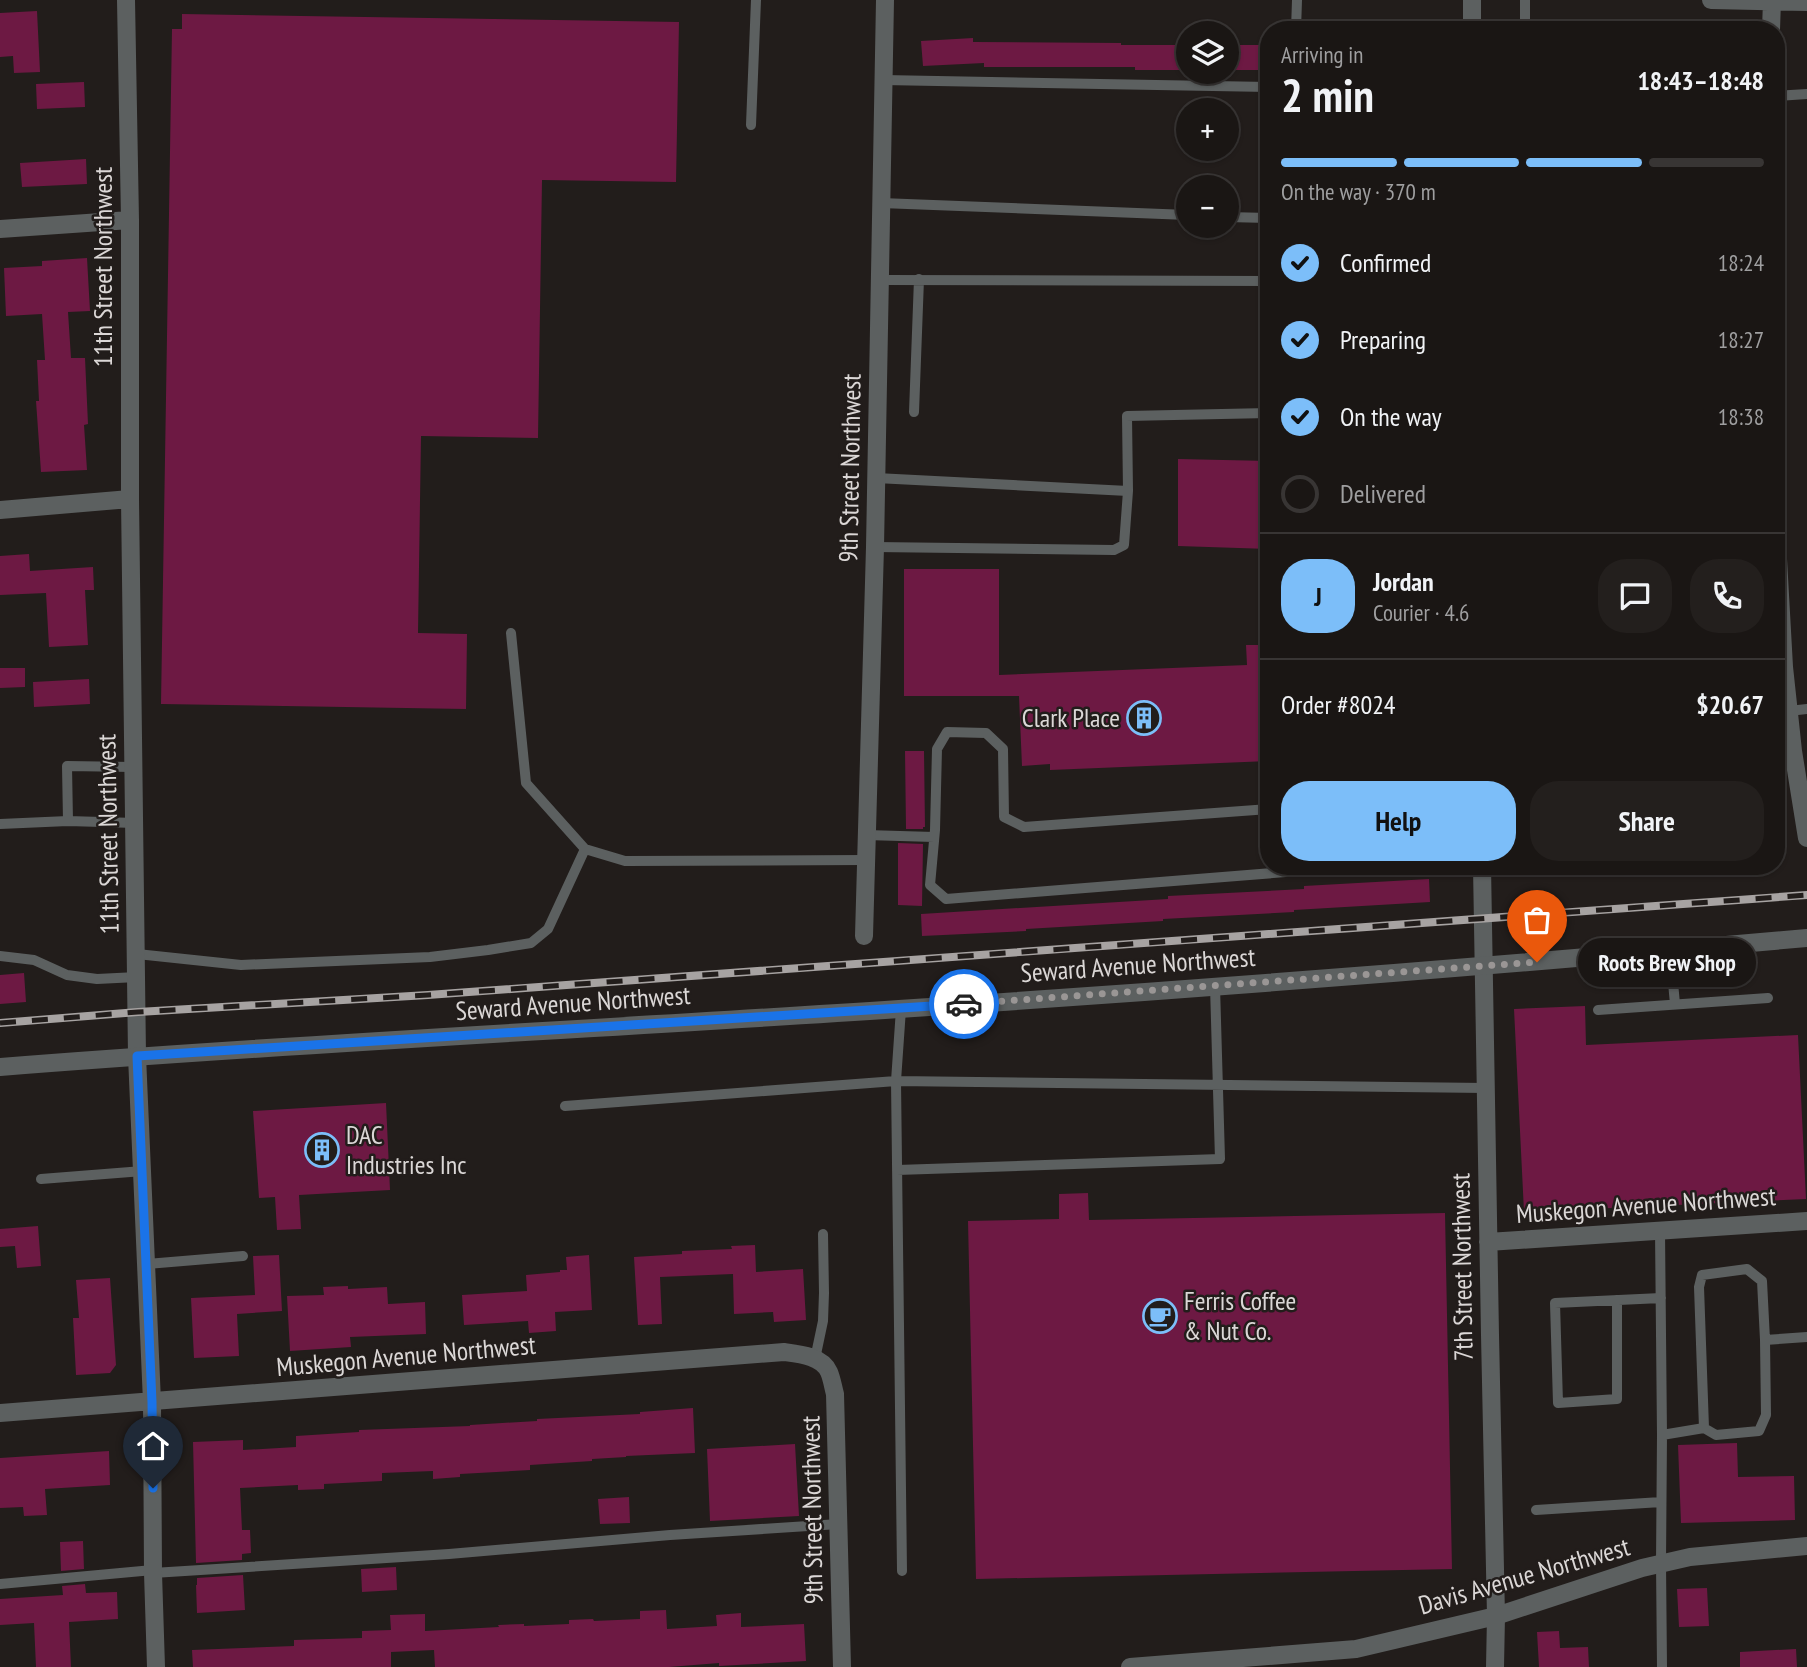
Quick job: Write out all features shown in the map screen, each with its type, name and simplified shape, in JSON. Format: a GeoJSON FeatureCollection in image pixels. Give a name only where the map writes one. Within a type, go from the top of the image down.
{"type":"FeatureCollection","features":[{"type":"Feature","properties":{"kind":"street","name":"11th Street Northwest"},"geometry":{"type":"LineString","coordinates":[[126,0],[137,1056],[152,1402],[156,1667]]}},
{"type":"Feature","properties":{"kind":"street","name":"9th Street Northwest"},"geometry":{"type":"LineString","coordinates":[[864,936],[875,547],[885,0]]}},
{"type":"Feature","properties":{"kind":"street"},"geometry":{"type":"LineString","coordinates":[[1472,0],[1472,21]]}},
{"type":"Feature","properties":{"kind":"street"},"geometry":{"type":"LineString","coordinates":[[1712,0],[1807,2]]}},
{"type":"Feature","properties":{"kind":"street"},"geometry":{"type":"LineString","coordinates":[[1771,21],[1772,1]]}},
{"type":"Feature","properties":{"kind":"street"},"geometry":{"type":"LineString","coordinates":[[0,229],[130,220]]}},
{"type":"Feature","properties":{"kind":"street"},"geometry":{"type":"LineString","coordinates":[[0,510],[130,499]]}},
{"type":"Feature","properties":{"kind":"street"},"geometry":{"type":"LineString","coordinates":[[1785,670],[1798,710],[1793,751],[1807,838]]}},
{"type":"Feature","properties":{"kind":"street","name":"7th Street Northwest"},"geometry":{"type":"LineString","coordinates":[[1482,875],[1495,1667]]}},
{"type":"Feature","properties":{"kind":"street","name":"Seward Avenue Northwest"},"geometry":{"type":"LineString","coordinates":[[0,1067],[137,1056],[901,1009],[1484,966],[1807,938]]}},
{"type":"Feature","properties":{"kind":"street","name":"Muskegon Avenue Northwest"},"geometry":{"type":"LineString","coordinates":[[1488,1242],[1807,1221]]}},
{"type":"Feature","properties":{"kind":"street","name":"Muskegon Avenue Northwest"},"geometry":{"type":"LineString","coordinates":[[0,1413],[784,1352],[815,1359]]}},
{"type":"Feature","properties":{"kind":"street","name":"9th Street Northwest"},"geometry":{"type":"LineString","coordinates":[[815,1359],[828,1368],[835,1394],[842,1667]]}},
{"type":"Feature","properties":{"kind":"street","name":"Davis Avenue Northwest"},"geometry":{"type":"LineString","coordinates":[[1130,1667],[1356,1648],[1496,1616],[1661,1563],[1690,1557],[1807,1546]]}},
{"type":"Feature","properties":{"kind":"lane"},"geometry":{"type":"LineString","coordinates":[[751,125],[756,0]]}},
{"type":"Feature","properties":{"kind":"lane"},"geometry":{"type":"LineString","coordinates":[[1296,21],[1297,0]]}},
{"type":"Feature","properties":{"kind":"lane"},"geometry":{"type":"LineString","coordinates":[[1525,0],[1525,21]]}},
{"type":"Feature","properties":{"kind":"lane"},"geometry":{"type":"LineString","coordinates":[[883,80],[1260,87]]}},
{"type":"Feature","properties":{"kind":"lane"},"geometry":{"type":"LineString","coordinates":[[1785,95],[1807,94]]}},
{"type":"Feature","properties":{"kind":"lane"},"geometry":{"type":"LineString","coordinates":[[881,203],[1176,215]]}},
{"type":"Feature","properties":{"kind":"lane"},"geometry":{"type":"LineString","coordinates":[[1239,217],[1260,218]]}},
{"type":"Feature","properties":{"kind":"lane"},"geometry":{"type":"LineString","coordinates":[[914,412],[919,279]]}},
{"type":"Feature","properties":{"kind":"lane"},"geometry":{"type":"LineString","coordinates":[[880,280],[1260,281]]}},
{"type":"Feature","properties":{"kind":"lane"},"geometry":{"type":"LineString","coordinates":[[875,547],[1114,550],[1124,545],[1129,477],[1127,416],[1260,413]]}},
{"type":"Feature","properties":{"kind":"lane"},"geometry":{"type":"LineString","coordinates":[[876,478],[1128,491]]}},
{"type":"Feature","properties":{"kind":"lane"},"geometry":{"type":"LineString","coordinates":[[510,633],[526,783],[585,849],[625,861],[866,860]]}},
{"type":"Feature","properties":{"kind":"lane"},"geometry":{"type":"LineString","coordinates":[[1260,810],[1024,827],[1004,817],[1003,749],[986,733],[947,733],[937,749],[930,885],[946,899],[1260,874]]}},
{"type":"Feature","properties":{"kind":"lane"},"geometry":{"type":"LineString","coordinates":[[68,821],[67,766],[133,767]]}},
{"type":"Feature","properties":{"kind":"lane"},"geometry":{"type":"LineString","coordinates":[[0,824],[68,821],[135,823]]}},
{"type":"Feature","properties":{"kind":"lane"},"geometry":{"type":"LineString","coordinates":[[866,835],[934,837]]}},
{"type":"Feature","properties":{"kind":"lane"},"geometry":{"type":"LineString","coordinates":[[137,954],[241,965],[430,957],[531,943],[548,929],[585,849]]}},
{"type":"Feature","properties":{"kind":"lane"},"geometry":{"type":"LineString","coordinates":[[1670,950],[1675,1004]]}},
{"type":"Feature","properties":{"kind":"lane"},"geometry":{"type":"LineString","coordinates":[[0,956],[34,960],[67,975],[97,979],[137,977]]}},
{"type":"Feature","properties":{"kind":"lane"},"geometry":{"type":"LineString","coordinates":[[897,1170],[1220,1159],[1215,986]]}},
{"type":"Feature","properties":{"kind":"lane"},"geometry":{"type":"LineString","coordinates":[[1598,1010],[1769,998]]}},
{"type":"Feature","properties":{"kind":"lane"},"geometry":{"type":"LineString","coordinates":[[901,1009],[896,1081],[902,1571]]}},
{"type":"Feature","properties":{"kind":"lane"},"geometry":{"type":"LineString","coordinates":[[565,1106],[896,1081],[1486,1088]]}},
{"type":"Feature","properties":{"kind":"lane"},"geometry":{"type":"LineString","coordinates":[[41,1179],[143,1171]]}},
{"type":"Feature","properties":{"kind":"lane"},"geometry":{"type":"LineString","coordinates":[[1660,1231],[1662,1667]]}},
{"type":"Feature","properties":{"kind":"lane"},"geometry":{"type":"LineString","coordinates":[[815,1359],[823,1321],[823,1234]]}},
{"type":"Feature","properties":{"kind":"lane"},"geometry":{"type":"LineString","coordinates":[[147,1264],[243,1256]]}},
{"type":"Feature","properties":{"kind":"lane"},"geometry":{"type":"LineString","coordinates":[[1662,1435],[1704,1428],[1716,1435],[1759,1431],[1766,1415],[1762,1281],[1747,1269],[1702,1275],[1699,1287],[1704,1428]]}},
{"type":"Feature","properties":{"kind":"lane"},"geometry":{"type":"LineString","coordinates":[[1617,1300],[1617,1399],[1558,1403],[1555,1303],[1661,1297]]}},
{"type":"Feature","properties":{"kind":"lane"},"geometry":{"type":"LineString","coordinates":[[1765,1340],[1807,1337]]}},
{"type":"Feature","properties":{"kind":"lane"},"geometry":{"type":"LineString","coordinates":[[1536,1510],[1661,1502]]}},
{"type":"Feature","properties":{"kind":"lane"},"geometry":{"type":"LineString","coordinates":[[0,1584],[449,1554],[839,1524]]}},
{"type":"Feature","properties":{"kind":"building"},"geometry":{"type":"Polygon","coordinates":[[[37,11],[40,72],[14,73],[13,56],[0,57],[0,13],[37,11]]]}},
{"type":"Feature","properties":{"kind":"building"},"geometry":{"type":"Polygon","coordinates":[[[182,14],[679,22],[676,182],[542,180],[538,438],[421,436],[418,633],[467,634],[466,709],[161,704],[172,29],[182,29],[182,14]]]}},
{"type":"Feature","properties":{"kind":"building"},"geometry":{"type":"Polygon","coordinates":[[[973,38],[973,42],[1176,45],[1176,70],[1135,70],[1135,67],[984,67],[984,63],[923,66],[921,41],[973,38]]]}},
{"type":"Feature","properties":{"kind":"building"},"geometry":{"type":"Polygon","coordinates":[[[1239,45],[1259,45],[1259,70],[1239,70],[1239,45]]]}},
{"type":"Feature","properties":{"kind":"building"},"geometry":{"type":"Polygon","coordinates":[[[84,82],[85,107],[37,109],[36,84],[84,82]]]}},
{"type":"Feature","properties":{"kind":"building"},"geometry":{"type":"Polygon","coordinates":[[[86,159],[87,184],[22,187],[20,163],[86,159]]]}},
{"type":"Feature","properties":{"kind":"building"},"geometry":{"type":"Polygon","coordinates":[[[87,258],[90,311],[68,312],[71,358],[85,358],[88,424],[84,425],[87,470],[41,472],[36,401],[39,401],[37,360],[45,360],[42,314],[6,316],[4,268],[42,266],[42,261],[87,258]]]}},
{"type":"Feature","properties":{"kind":"building"},"geometry":{"type":"Polygon","coordinates":[[[1178,459],[1260,461],[1260,549],[1178,546],[1178,459]]]}},
{"type":"Feature","properties":{"kind":"building"},"geometry":{"type":"Polygon","coordinates":[[[29,554],[30,571],[93,567],[94,590],[85,590],[88,645],[49,647],[46,593],[0,595],[0,556],[29,554]]]}},
{"type":"Feature","properties":{"kind":"building","name":"Clark Place"},"geometry":{"type":"Polygon","coordinates":[[[904,569],[999,569],[999,675],[1247,665],[1246,645],[1260,645],[1260,761],[1050,770],[1050,764],[1022,766],[1019,696],[904,696],[904,569]]]}},
{"type":"Feature","properties":{"kind":"building"},"geometry":{"type":"Polygon","coordinates":[[[0,668],[25,668],[25,687],[0,688],[0,668]]]}},
{"type":"Feature","properties":{"kind":"building"},"geometry":{"type":"Polygon","coordinates":[[[89,679],[90,704],[34,707],[33,682],[89,679]]]}},
{"type":"Feature","properties":{"kind":"building"},"geometry":{"type":"Polygon","coordinates":[[[905,751],[924,751],[923,829],[906,829],[905,751]]]}},
{"type":"Feature","properties":{"kind":"building"},"geometry":{"type":"Polygon","coordinates":[[[898,843],[923,844],[922,906],[898,905],[898,843]]]}},
{"type":"Feature","properties":{"kind":"building"},"geometry":{"type":"Polygon","coordinates":[[[1429,879],[1430,902],[922,936],[921,914],[1429,879]]]}},
{"type":"Feature","properties":{"kind":"building"},"geometry":{"type":"Polygon","coordinates":[[[24,973],[26,1002],[0,1004],[0,975],[24,973]]]}},
{"type":"Feature","properties":{"kind":"building"},"geometry":{"type":"Polygon","coordinates":[[[1585,1006],[1586,1045],[1798,1035],[1806,1199],[1524,1212],[1514,1009],[1585,1006]]]}},
{"type":"Feature","properties":{"kind":"building","name":"DAC Industries Inc"},"geometry":{"type":"Polygon","coordinates":[[[386,1103],[390,1190],[299,1195],[301,1229],[277,1230],[275,1197],[259,1198],[253,1111],[386,1103]]]}},
{"type":"Feature","properties":{"kind":"building"},"geometry":{"type":"Polygon","coordinates":[[[1088,1193],[1089,1220],[1445,1213],[1452,1569],[976,1579],[968,1221],[1059,1219],[1059,1194],[1088,1193]]]}},
{"type":"Feature","properties":{"kind":"building"},"geometry":{"type":"Polygon","coordinates":[[[38,1226],[41,1266],[17,1268],[15,1246],[0,1247],[0,1229],[38,1226]]]}},
{"type":"Feature","properties":{"kind":"building"},"geometry":{"type":"Polygon","coordinates":[[[755,1245],[756,1272],[803,1269],[806,1320],[774,1322],[773,1312],[734,1314],[733,1274],[660,1277],[662,1324],[638,1325],[634,1257],[755,1245]]]}},
{"type":"Feature","properties":{"kind":"building"},"geometry":{"type":"Polygon","coordinates":[[[279,1255],[282,1311],[237,1314],[239,1356],[194,1358],[191,1298],[255,1295],[253,1256],[279,1255]]]}},
{"type":"Feature","properties":{"kind":"building"},"geometry":{"type":"Polygon","coordinates":[[[589,1255],[592,1310],[555,1312],[556,1331],[529,1333],[528,1321],[464,1325],[462,1295],[527,1291],[526,1275],[567,1270],[566,1257],[589,1255]]]}},
{"type":"Feature","properties":{"kind":"building"},"geometry":{"type":"Polygon","coordinates":[[[110,1278],[116,1365],[110,1373],[76,1375],[73,1318],[79,1318],[76,1280],[110,1278]]]}},
{"type":"Feature","properties":{"kind":"building"},"geometry":{"type":"Polygon","coordinates":[[[348,1286],[348,1289],[387,1287],[388,1304],[425,1302],[426,1334],[350,1337],[351,1347],[290,1351],[287,1296],[324,1295],[323,1287],[348,1286]]]}},
{"type":"Feature","properties":{"kind":"building"},"geometry":{"type":"Polygon","coordinates":[[[693,1408],[695,1453],[530,1465],[530,1470],[460,1474],[460,1477],[433,1479],[433,1471],[382,1473],[382,1481],[324,1484],[324,1489],[298,1490],[298,1485],[240,1488],[242,1530],[250,1530],[251,1553],[242,1554],[242,1560],[196,1563],[193,1442],[243,1440],[243,1450],[296,1447],[296,1436],[359,1430],[470,1426],[693,1408]]]}},
{"type":"Feature","properties":{"kind":"building"},"geometry":{"type":"Polygon","coordinates":[[[1737,1443],[1738,1477],[1794,1476],[1795,1520],[1681,1523],[1678,1445],[1737,1443]]]}},
{"type":"Feature","properties":{"kind":"building"},"geometry":{"type":"Polygon","coordinates":[[[795,1444],[799,1516],[710,1521],[707,1449],[795,1444]]]}},
{"type":"Feature","properties":{"kind":"building"},"geometry":{"type":"Polygon","coordinates":[[[109,1451],[110,1485],[45,1489],[47,1515],[24,1516],[23,1507],[0,1508],[0,1458],[109,1451]]]}},
{"type":"Feature","properties":{"kind":"building"},"geometry":{"type":"Polygon","coordinates":[[[629,1497],[630,1523],[600,1524],[598,1499],[629,1497]]]}},
{"type":"Feature","properties":{"kind":"building"},"geometry":{"type":"Polygon","coordinates":[[[83,1541],[84,1569],[61,1571],[60,1542],[83,1541]]]}},
{"type":"Feature","properties":{"kind":"building"},"geometry":{"type":"Polygon","coordinates":[[[396,1567],[397,1590],[362,1592],[361,1569],[396,1567]]]}},
{"type":"Feature","properties":{"kind":"building"},"geometry":{"type":"Polygon","coordinates":[[[243,1575],[245,1610],[197,1613],[197,1578],[243,1575]]]}},
{"type":"Feature","properties":{"kind":"building"},"geometry":{"type":"Polygon","coordinates":[[[85,1584],[86,1593],[117,1592],[118,1619],[69,1622],[71,1667],[36,1667],[34,1623],[0,1625],[0,1599],[63,1595],[62,1586],[85,1584]]]}},
{"type":"Feature","properties":{"kind":"building"},"geometry":{"type":"Polygon","coordinates":[[[1707,1588],[1709,1626],[1679,1627],[1677,1589],[1707,1588]]]}},
{"type":"Feature","properties":{"kind":"building"},"geometry":{"type":"Polygon","coordinates":[[[666,1610],[667,1629],[717,1626],[716,1615],[741,1613],[741,1627],[804,1624],[806,1661],[669,1667],[435,1667],[434,1650],[391,1652],[391,1667],[193,1667],[192,1650],[294,1646],[294,1640],[362,1638],[362,1631],[391,1630],[390,1615],[425,1614],[425,1631],[499,1627],[498,1625],[569,1624],[569,1620],[640,1619],[640,1611],[666,1610]]]}},
{"type":"Feature","properties":{"kind":"building"},"geometry":{"type":"Polygon","coordinates":[[[1559,1631],[1560,1648],[1588,1647],[1589,1667],[1539,1667],[1537,1632],[1559,1631]]]}},
{"type":"Feature","properties":{"kind":"building"},"geometry":{"type":"Polygon","coordinates":[[[1796,1649],[1797,1667],[1740,1667],[1740,1652],[1796,1649]]]}},
{"type":"Feature","properties":{"kind":"railway"},"geometry":{"type":"LineString","coordinates":[[0,1023],[428,995],[1807,895]]}},
{"type":"Feature","properties":{"kind":"way so far"},"geometry":{"type":"LineString","coordinates":[[964,1004],[1537,962]]}},
{"type":"Feature","properties":{"kind":"place","name":"Clark Place"},"geometry":{"type":"Point","coordinates":[1144,718]}},
{"type":"Feature","properties":{"kind":"place","name":"Roots Brew Shop"},"geometry":{"type":"Point","coordinates":[1537,962]}},
{"type":"Feature","properties":{"kind":"place","name":"DAC Industries Inc"},"geometry":{"type":"Point","coordinates":[322,1150]}},
{"type":"Feature","properties":{"kind":"place","name":"Ferris Coffee & Nut Co."},"geometry":{"type":"Point","coordinates":[1160,1316]}},
{"type":"Feature","properties":{"kind":"route"},"geometry":{"type":"LineString","coordinates":[[153,1488],[152,1402],[137,1056],[964,1004]]}}]}
